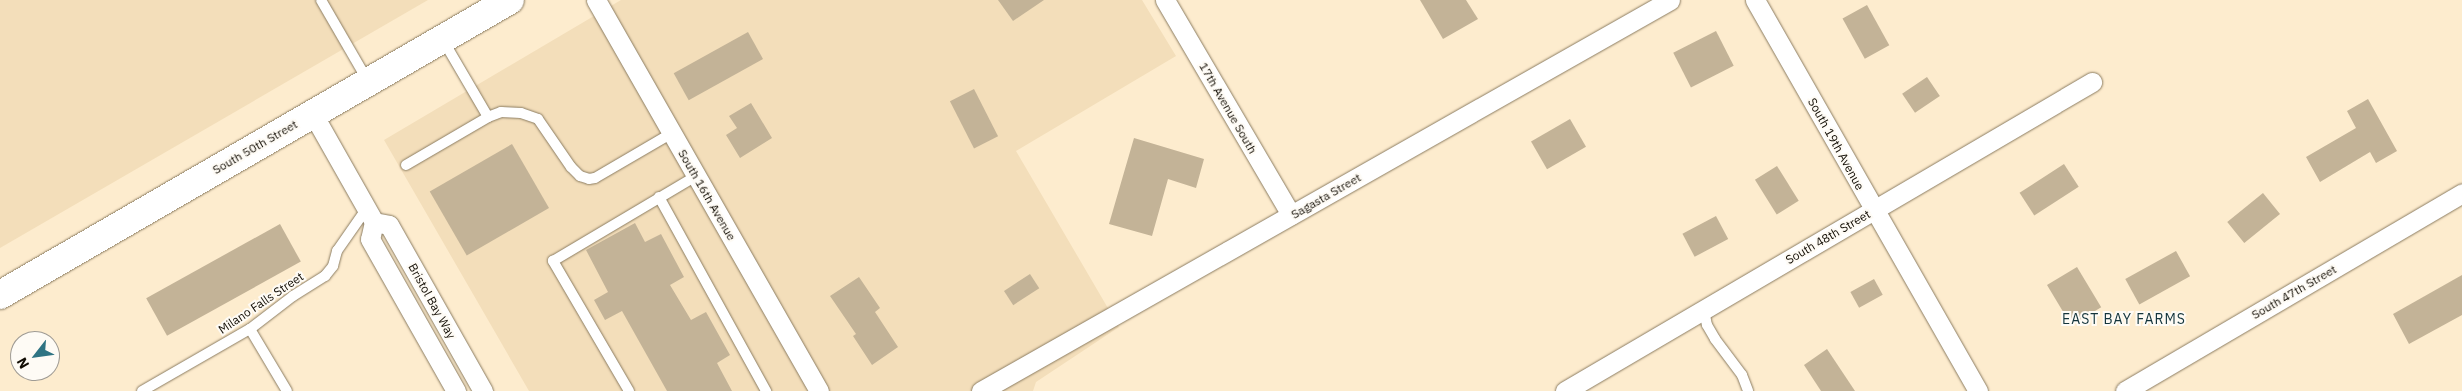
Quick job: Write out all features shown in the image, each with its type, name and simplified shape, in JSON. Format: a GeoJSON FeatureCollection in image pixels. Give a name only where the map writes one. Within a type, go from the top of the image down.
{"type":"FeatureCollection","features":[{"type":"Feature","properties":{"kind":"main road","name":"South 50th Street"},"geometry":{"type":"LineString","coordinates":[[0,295],[510,0]]}},
{"type":"Feature","properties":{"kind":"street","name":"South 16th Avenue"},"geometry":{"type":"LineString","coordinates":[[596,0],[819,391]]}},
{"type":"Feature","properties":{"kind":"street","name":"17th Avenue South"},"geometry":{"type":"LineString","coordinates":[[1165,0],[1291,215]]}},
{"type":"Feature","properties":{"kind":"street","name":"Sagasta Street"},"geometry":{"type":"LineString","coordinates":[[982,391],[1009,384],[1291,215],[1670,0]]}},
{"type":"Feature","properties":{"kind":"street","name":"South 19th Avenue"},"geometry":{"type":"LineString","coordinates":[[1756,0],[1978,391]]}},
{"type":"Feature","properties":{"kind":"street","name":"South 48th Street"},"geometry":{"type":"LineString","coordinates":[[1565,391],[2092,82]]}},
{"type":"Feature","properties":{"kind":"street"},"geometry":{"type":"LineString","coordinates":[[313,114],[370,215]]}},
{"type":"Feature","properties":{"kind":"street","name":"South 47th Street"},"geometry":{"type":"LineString","coordinates":[[2125,391],[2462,193]]}},
{"type":"Feature","properties":{"kind":"street","name":"Bristol Bay Way"},"geometry":{"type":"LineString","coordinates":[[456,391],[370,239],[370,215],[390,226],[483,391]]}},
{"type":"Feature","properties":{"kind":"lane"},"geometry":{"type":"LineString","coordinates":[[321,0],[368,82]]}},
{"type":"Feature","properties":{"kind":"lane"},"geometry":{"type":"LineString","coordinates":[[442,39],[488,117]]}},
{"type":"Feature","properties":{"kind":"lane"},"geometry":{"type":"LineString","coordinates":[[406,166],[488,117],[508,111],[538,119],[571,167],[580,176],[589,179],[595,178],[672,133]]}},
{"type":"Feature","properties":{"kind":"lane"},"geometry":{"type":"LineString","coordinates":[[629,391],[553,260],[696,176]]}},
{"type":"Feature","properties":{"kind":"lane"},"geometry":{"type":"LineString","coordinates":[[659,197],[766,391]]}},
{"type":"Feature","properties":{"kind":"lane","name":"Milano Falls Street"},"geometry":{"type":"LineString","coordinates":[[142,391],[250,329],[293,296],[326,276],[337,251],[370,215]]}},
{"type":"Feature","properties":{"kind":"lane"},"geometry":{"type":"LineString","coordinates":[[1704,310],[1715,339],[1742,376],[1748,391]]}},
{"type":"Feature","properties":{"kind":"lane"},"geometry":{"type":"LineString","coordinates":[[250,329],[287,391]]}},
{"type":"Feature","properties":{"kind":"shaded area"},"geometry":{"type":"Polygon","coordinates":[[[0,0],[428,0],[0,248],[0,0]]]}},
{"type":"Feature","properties":{"kind":"shaded area"},"geometry":{"type":"Polygon","coordinates":[[[621,0],[1142,0],[1176,56],[1016,151],[1119,327],[1036,382],[1033,391],[529,391],[384,140],[621,0]]]}},
{"type":"Feature","properties":{"kind":"building"},"geometry":{"type":"Polygon","coordinates":[[[998,0],[1044,0],[1013,21],[998,0]]]}},
{"type":"Feature","properties":{"kind":"building"},"geometry":{"type":"Polygon","coordinates":[[[1420,0],[1466,0],[1478,19],[1443,39],[1420,0]]]}},
{"type":"Feature","properties":{"kind":"building"},"geometry":{"type":"Polygon","coordinates":[[[1867,5],[1889,45],[1865,59],[1843,19],[1867,5]]]}},
{"type":"Feature","properties":{"kind":"building"},"geometry":{"type":"Polygon","coordinates":[[[1716,31],[1734,66],[1691,88],[1673,53],[1716,31]]]}},
{"type":"Feature","properties":{"kind":"building"},"geometry":{"type":"Polygon","coordinates":[[[748,32],[763,59],[689,100],[674,73],[748,32]]]}},
{"type":"Feature","properties":{"kind":"building"},"geometry":{"type":"Polygon","coordinates":[[[1927,77],[1940,96],[1915,113],[1902,94],[1927,77]]]}},
{"type":"Feature","properties":{"kind":"building"},"geometry":{"type":"Polygon","coordinates":[[[974,89],[998,136],[974,148],[950,101],[974,89]]]}},
{"type":"Feature","properties":{"kind":"building"},"geometry":{"type":"Polygon","coordinates":[[[2368,99],[2397,151],[2376,163],[2370,152],[2320,182],[2306,157],[2356,128],[2347,111],[2368,99]]]}},
{"type":"Feature","properties":{"kind":"building"},"geometry":{"type":"Polygon","coordinates":[[[751,103],[772,138],[740,158],[726,135],[737,128],[729,116],[751,103]]]}},
{"type":"Feature","properties":{"kind":"building"},"geometry":{"type":"Polygon","coordinates":[[[1570,119],[1586,147],[1547,169],[1531,142],[1570,119]]]}},
{"type":"Feature","properties":{"kind":"building"},"geometry":{"type":"Polygon","coordinates":[[[1134,138],[1204,159],[1196,188],[1168,179],[1152,236],[1109,224],[1134,138]]]}},
{"type":"Feature","properties":{"kind":"building"},"geometry":{"type":"Polygon","coordinates":[[[512,144],[549,208],[467,256],[430,192],[512,144]]]}},
{"type":"Feature","properties":{"kind":"building"},"geometry":{"type":"Polygon","coordinates":[[[2064,164],[2079,187],[2034,216],[2020,193],[2064,164]]]}},
{"type":"Feature","properties":{"kind":"building"},"geometry":{"type":"Polygon","coordinates":[[[1777,166],[1799,201],[1777,215],[1755,180],[1777,166]]]}},
{"type":"Feature","properties":{"kind":"building"},"geometry":{"type":"Polygon","coordinates":[[[2263,193],[2280,214],[2244,243],[2227,222],[2263,193]]]}},
{"type":"Feature","properties":{"kind":"building"},"geometry":{"type":"Polygon","coordinates":[[[1716,216],[1728,239],[1695,257],[1682,234],[1716,216]]]}},
{"type":"Feature","properties":{"kind":"building"},"geometry":{"type":"Polygon","coordinates":[[[635,223],[645,242],[661,234],[684,277],[670,285],[691,320],[706,312],[730,355],[717,363],[732,391],[667,391],[622,311],[605,320],[594,300],[608,292],[586,250],[635,223]]]}},
{"type":"Feature","properties":{"kind":"building"},"geometry":{"type":"Polygon","coordinates":[[[280,224],[301,262],[167,336],[146,298],[280,224]]]}},
{"type":"Feature","properties":{"kind":"building"},"geometry":{"type":"Polygon","coordinates":[[[2176,251],[2190,276],[2139,304],[2125,279],[2176,251]]]}},
{"type":"Feature","properties":{"kind":"building"},"geometry":{"type":"Polygon","coordinates":[[[2077,267],[2101,307],[2071,325],[2047,285],[2077,267]]]}},
{"type":"Feature","properties":{"kind":"building"},"geometry":{"type":"Polygon","coordinates":[[[1030,274],[1039,288],[1013,305],[1004,291],[1030,274]]]}},
{"type":"Feature","properties":{"kind":"building"},"geometry":{"type":"Polygon","coordinates":[[[2462,275],[2462,315],[2409,344],[2393,314],[2462,275]]]}},
{"type":"Feature","properties":{"kind":"building"},"geometry":{"type":"Polygon","coordinates":[[[859,277],[880,308],[875,312],[898,347],[872,365],[853,336],[856,334],[830,296],[859,277]]]}},
{"type":"Feature","properties":{"kind":"building"},"geometry":{"type":"Polygon","coordinates":[[[1874,279],[1883,295],[1859,308],[1850,292],[1874,279]]]}},
{"type":"Feature","properties":{"kind":"building"},"geometry":{"type":"Polygon","coordinates":[[[1827,349],[1855,391],[1821,391],[1804,365],[1827,349]]]}},
{"type":"Feature","properties":{"kind":"district","name":"EAST BAY FARMS"},"geometry":{"type":"Point","coordinates":[2124,319]}}]}
